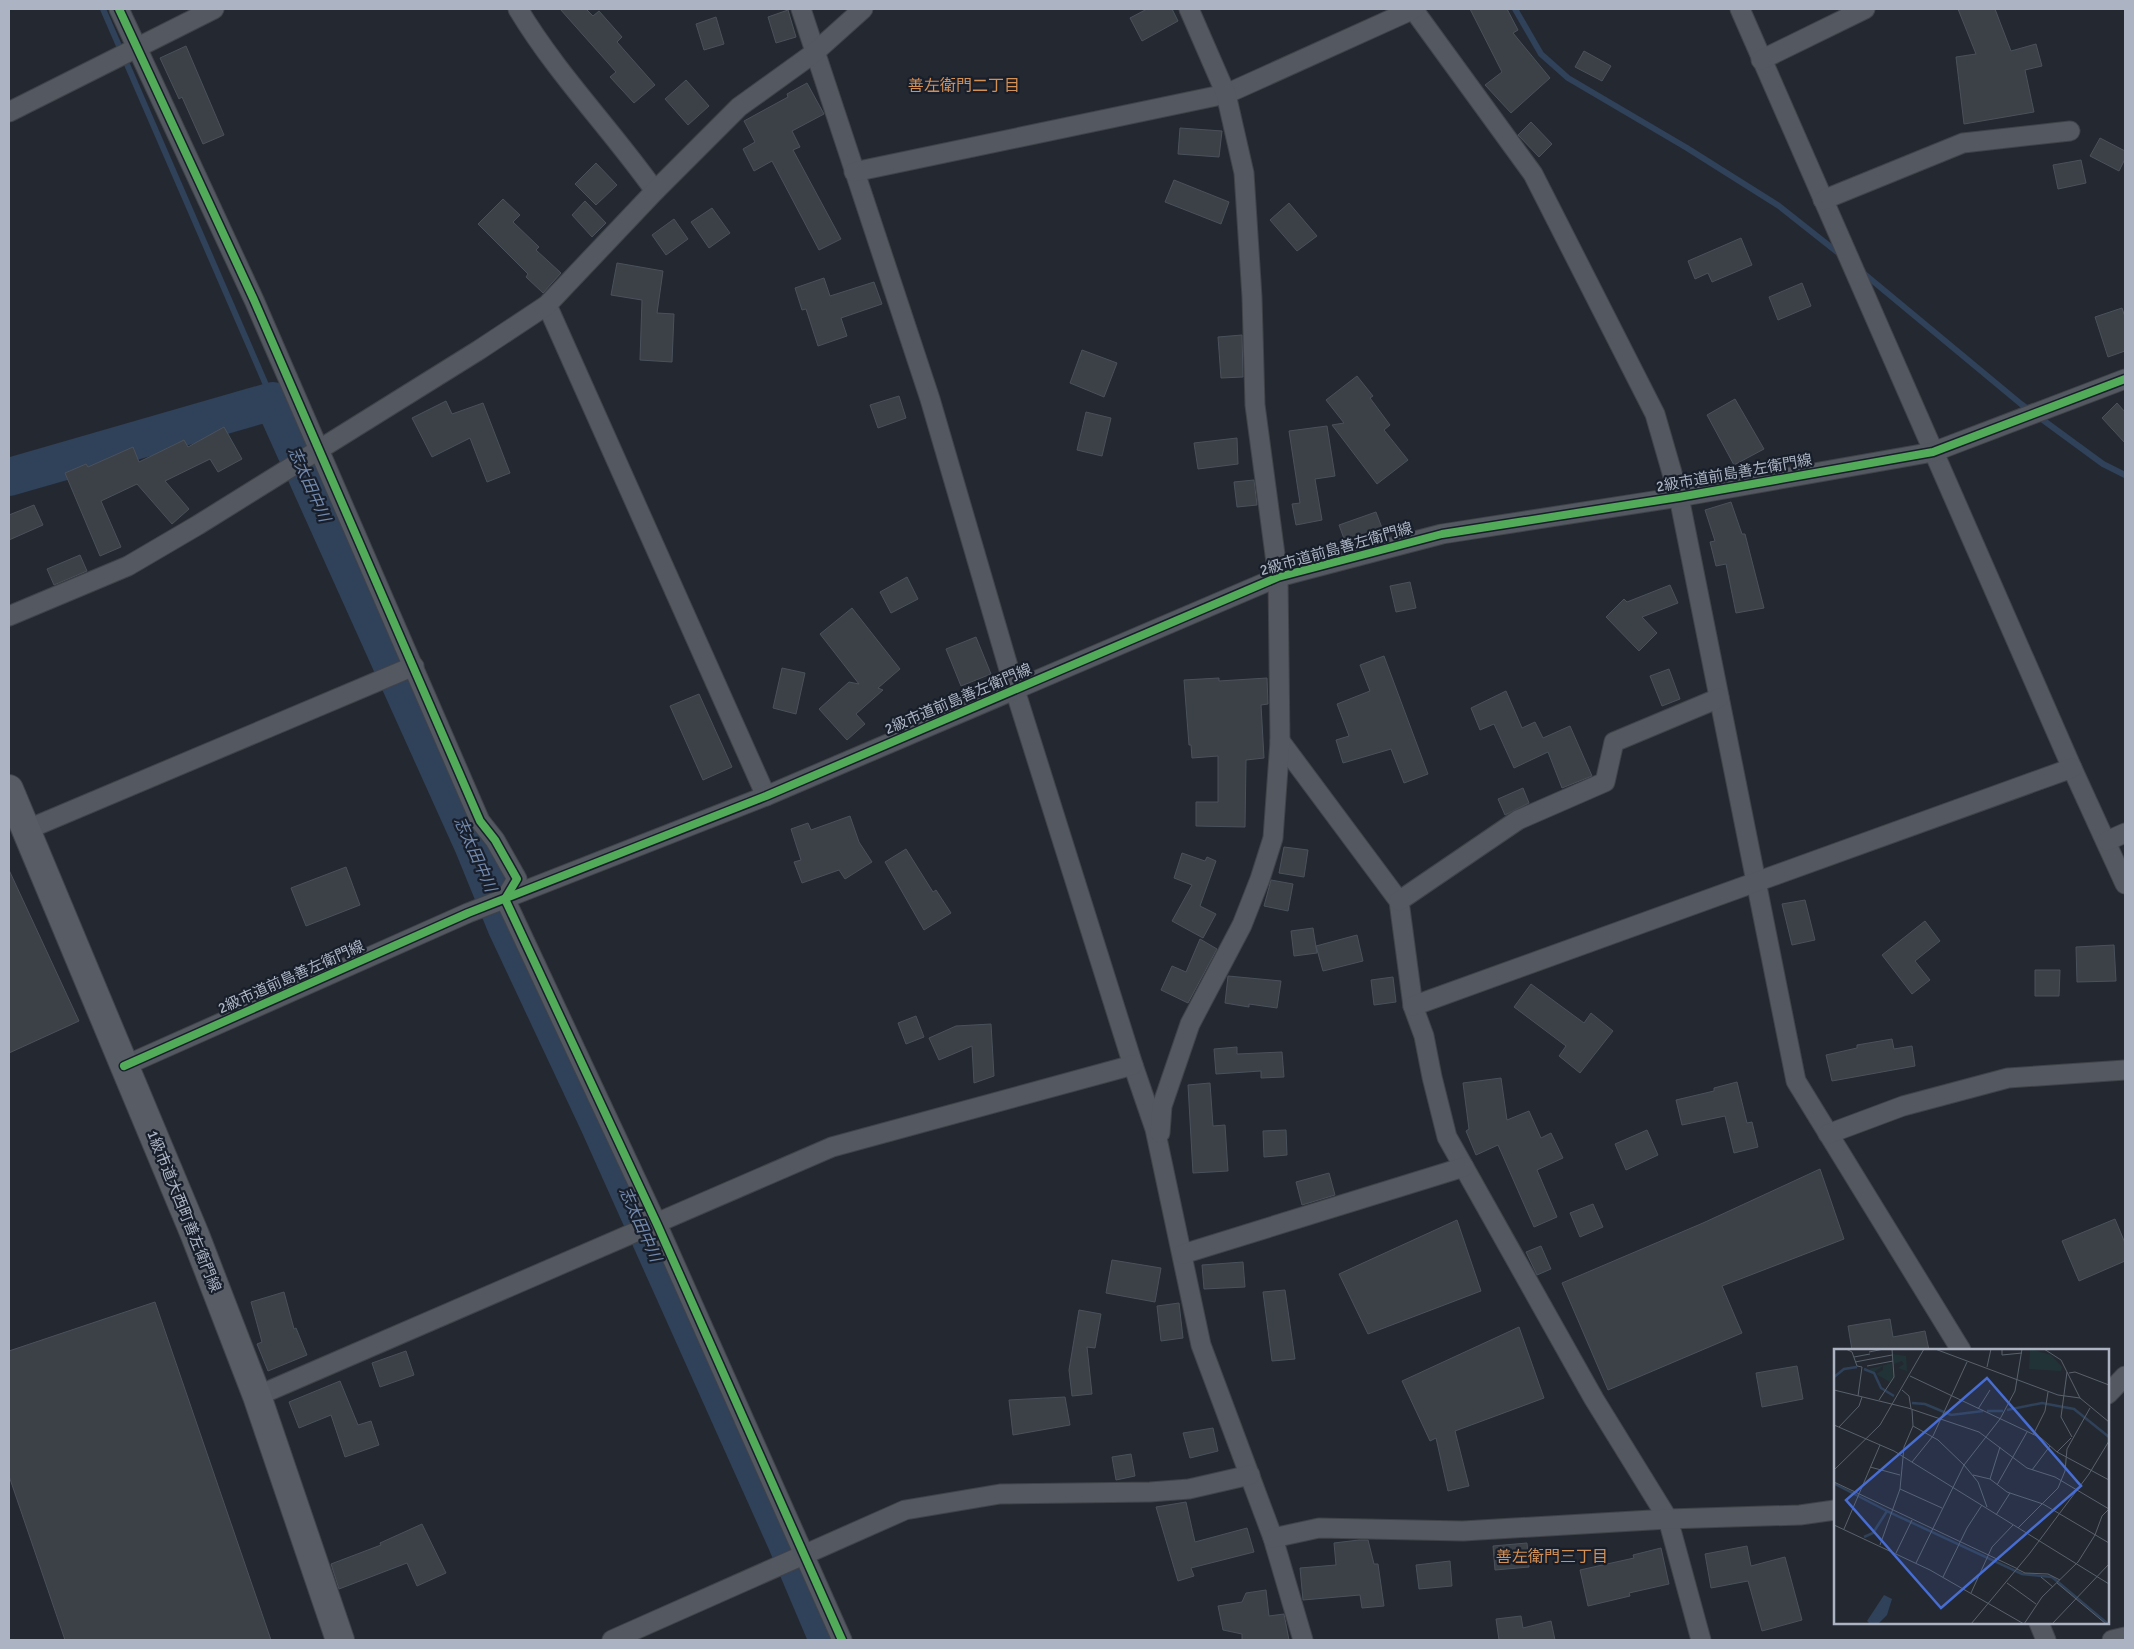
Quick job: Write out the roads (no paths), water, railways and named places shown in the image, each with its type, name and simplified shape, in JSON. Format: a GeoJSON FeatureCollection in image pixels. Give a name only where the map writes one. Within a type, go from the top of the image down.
{"type":"FeatureCollection","features":[{"type":"Feature","properties":{"kind":"street"},"geometry":{"type":"LineString","coordinates":[[119,9],[135,50],[254,300],[480,821],[495,840],[517,879],[505,899],[657,1224],[842,1640]]}},
{"type":"Feature","properties":{"kind":"street"},"geometry":{"type":"LineString","coordinates":[[9,112],[214,9]]}},
{"type":"Feature","properties":{"kind":"street"},"geometry":{"type":"LineString","coordinates":[[518,9],[542,45],[626,150],[655,191]]}},
{"type":"Feature","properties":{"kind":"street"},"geometry":{"type":"LineString","coordinates":[[800,9],[930,399],[1015,690],[1159,1147],[1201,1345],[1274,1538],[1303,1640]]}},
{"type":"Feature","properties":{"kind":"street"},"geometry":{"type":"LineString","coordinates":[[9,616],[128,566],[198,526],[547,305],[655,191],[739,107],[814,53],[863,9]]}},
{"type":"Feature","properties":{"kind":"street"},"geometry":{"type":"LineString","coordinates":[[1159,1147],[1162,1106],[1190,1024],[1242,925],[1260,879],[1272,838],[1280,740],[1278,577],[1255,405],[1252,297],[1244,173],[1226,94],[1190,9]]}},
{"type":"Feature","properties":{"kind":"street"},"geometry":{"type":"LineString","coordinates":[[854,172],[1226,94],[1414,9],[1533,174],[1655,414],[1680,497],[1796,1081],[1960,1349]]}},
{"type":"Feature","properties":{"kind":"street"},"geometry":{"type":"LineString","coordinates":[[1740,9],[2072,768],[2125,884]]}},
{"type":"Feature","properties":{"kind":"street"},"geometry":{"type":"LineString","coordinates":[[1761,60],[1864,9]]}},
{"type":"Feature","properties":{"kind":"street"},"geometry":{"type":"LineString","coordinates":[[1823,200],[1963,143],[2070,131]]}},
{"type":"Feature","properties":{"kind":"street"},"geometry":{"type":"LineString","coordinates":[[547,305],[766,796]]}},
{"type":"Feature","properties":{"kind":"street","name":"2級市道前島善左衛門線"},"geometry":{"type":"LineString","coordinates":[[124,1066],[468,913],[766,796],[1278,577],[1442,534],[1680,497],[1933,452],[2125,379]]}},
{"type":"Feature","properties":{"kind":"street"},"geometry":{"type":"LineString","coordinates":[[26,830],[414,666]]}},
{"type":"Feature","properties":{"kind":"street"},"geometry":{"type":"LineString","coordinates":[[1399,901],[1518,820],[1605,782],[1614,742],[1719,698]]}},
{"type":"Feature","properties":{"kind":"street"},"geometry":{"type":"LineString","coordinates":[[1280,740],[1399,901],[1413,1006],[1424,1036],[1447,1137],[1594,1399],[1668,1519],[1701,1640]]}},
{"type":"Feature","properties":{"kind":"street"},"geometry":{"type":"LineString","coordinates":[[1413,1006],[2072,768]]}},
{"type":"Feature","properties":{"kind":"street","name":"1級市道大西町善左衛門線"},"geometry":{"type":"LineString","coordinates":[[9,789],[195,1235],[257,1396],[340,1640]]}},
{"type":"Feature","properties":{"kind":"street"},"geometry":{"type":"LineString","coordinates":[[2107,841],[2125,833]]}},
{"type":"Feature","properties":{"kind":"street"},"geometry":{"type":"LineString","coordinates":[[257,1396],[657,1224],[746,1182],[832,1147],[1133,1065]]}},
{"type":"Feature","properties":{"kind":"street"},"geometry":{"type":"LineString","coordinates":[[1828,1134],[1903,1106],[2008,1078],[2125,1070]]}},
{"type":"Feature","properties":{"kind":"street"},"geometry":{"type":"LineString","coordinates":[[1183,1254],[1464,1167]]}},
{"type":"Feature","properties":{"kind":"street"},"geometry":{"type":"LineString","coordinates":[[2109,1393],[2125,1376]]}},
{"type":"Feature","properties":{"kind":"street"},"geometry":{"type":"LineString","coordinates":[[612,1640],[906,1510],[1000,1494],[1150,1492],[1190,1489],[1250,1475]]}},
{"type":"Feature","properties":{"kind":"street"},"geometry":{"type":"LineString","coordinates":[[1274,1538],[1319,1528],[1463,1531],[1668,1519],[1800,1515],[1834,1510]]}},
{"type":"Feature","properties":{"kind":"street"},"geometry":{"type":"LineString","coordinates":[[2039,1624],[2046,1640]]}},
{"type":"Feature","properties":{"kind":"street"},"geometry":{"type":"LineString","coordinates":[[2112,1640],[2125,1637]]}},
{"type":"Feature","properties":{"kind":"waterway"},"geometry":{"type":"LineString","coordinates":[[103,9],[273,401]]}},
{"type":"Feature","properties":{"kind":"waterway"},"geometry":{"type":"LineString","coordinates":[[1515,9],[1541,54],[1568,78],[1687,148],[1779,206],[1841,255]]}},
{"type":"Feature","properties":{"kind":"waterway"},"geometry":{"type":"LineString","coordinates":[[1862,272],[2021,404],[2103,464],[2125,475]]}},
{"type":"Feature","properties":{"kind":"waterway","name":"志太田中川"},"geometry":{"type":"LineString","coordinates":[[9,477],[273,401],[474,847],[507,928],[599,1124],[786,1541],[828,1640]]}},
{"type":"Feature","properties":{"kind":"district","name":"善左衛門二丁目"},"geometry":{"type":"Point","coordinates":[964,85]}},
{"type":"Feature","properties":{"kind":"district","name":"善左衛門三丁目"},"geometry":{"type":"Point","coordinates":[1552,1556]}}]}
